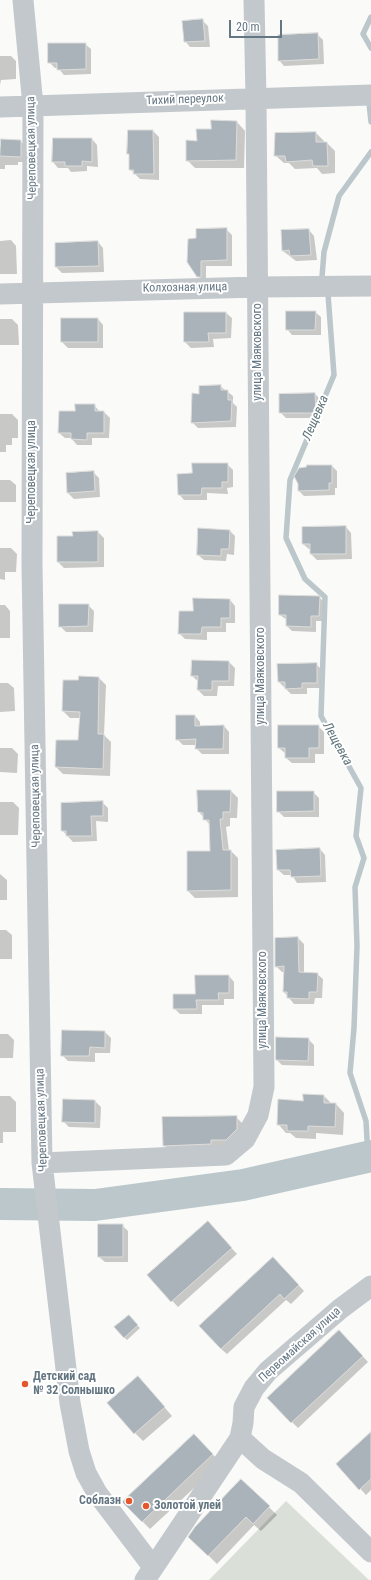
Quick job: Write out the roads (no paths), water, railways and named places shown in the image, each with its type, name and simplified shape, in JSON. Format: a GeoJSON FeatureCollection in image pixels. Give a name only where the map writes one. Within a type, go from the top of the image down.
{"type":"FeatureCollection","features":[{"type":"Feature","properties":{"kind":"street","name":"Череповецкая улица"},"geometry":{"type":"LineString","coordinates":[[23,0],[33,106],[32,565],[42,1164],[70,1403],[78,1451],[86,1473],[97,1493],[149,1573]]}},
{"type":"Feature","properties":{"kind":"street","name":"улица Маяковского"},"geometry":{"type":"LineString","coordinates":[[42,1164],[226,1155],[245,1139],[258,1115],[264,1087],[258,287],[254,0]]}},
{"type":"Feature","properties":{"kind":"street","name":"Тихий переулок"},"geometry":{"type":"LineString","coordinates":[[0,107],[371,95]]}},
{"type":"Feature","properties":{"kind":"street","name":"Колхозная улица"},"geometry":{"type":"LineString","coordinates":[[0,294],[258,287],[371,286]]}},
{"type":"Feature","properties":{"kind":"street","name":"Первомайская улица"},"geometry":{"type":"LineString","coordinates":[[149,1573],[240,1438],[244,1407],[254,1388],[268,1371],[340,1309],[371,1286]]}},
{"type":"Feature","properties":{"kind":"street"},"geometry":{"type":"LineString","coordinates":[[240,1438],[263,1459],[300,1483],[371,1552]]}},
{"type":"Feature","properties":{"kind":"waterway","name":"Лещевка"},"geometry":{"type":"LineString","coordinates":[[371,17],[363,34],[371,48]]}},
{"type":"Feature","properties":{"kind":"waterway","name":"Лещевка"},"geometry":{"type":"LineString","coordinates":[[369,103],[371,122]]}},
{"type":"Feature","properties":{"kind":"waterway","name":"Лещевка"},"geometry":{"type":"LineString","coordinates":[[322,277],[324,252],[339,196],[371,152]]}},
{"type":"Feature","properties":{"kind":"waterway","name":"Лещевка"},"geometry":{"type":"LineString","coordinates":[[328,294],[334,375],[290,480],[286,538],[305,579],[325,597],[321,716],[361,788],[356,836],[364,858],[355,887],[357,946],[354,1028],[350,1073],[366,1121],[368,1157]]}},
{"type":"Feature","properties":{"kind":"waterway"},"geometry":{"type":"LineString","coordinates":[[0,1204],[95,1205],[243,1185],[371,1156]]}},
{"type":"Feature","properties":{"kind":"place","name":"Детский сад № 32 Солнышко"},"geometry":{"type":"Point","coordinates":[25,1384]}},
{"type":"Feature","properties":{"kind":"place","name":"Соблазн"},"geometry":{"type":"Point","coordinates":[129,1501]}},
{"type":"Feature","properties":{"kind":"place","name":"Золотой улей"},"geometry":{"type":"Point","coordinates":[146,1506]}}]}
